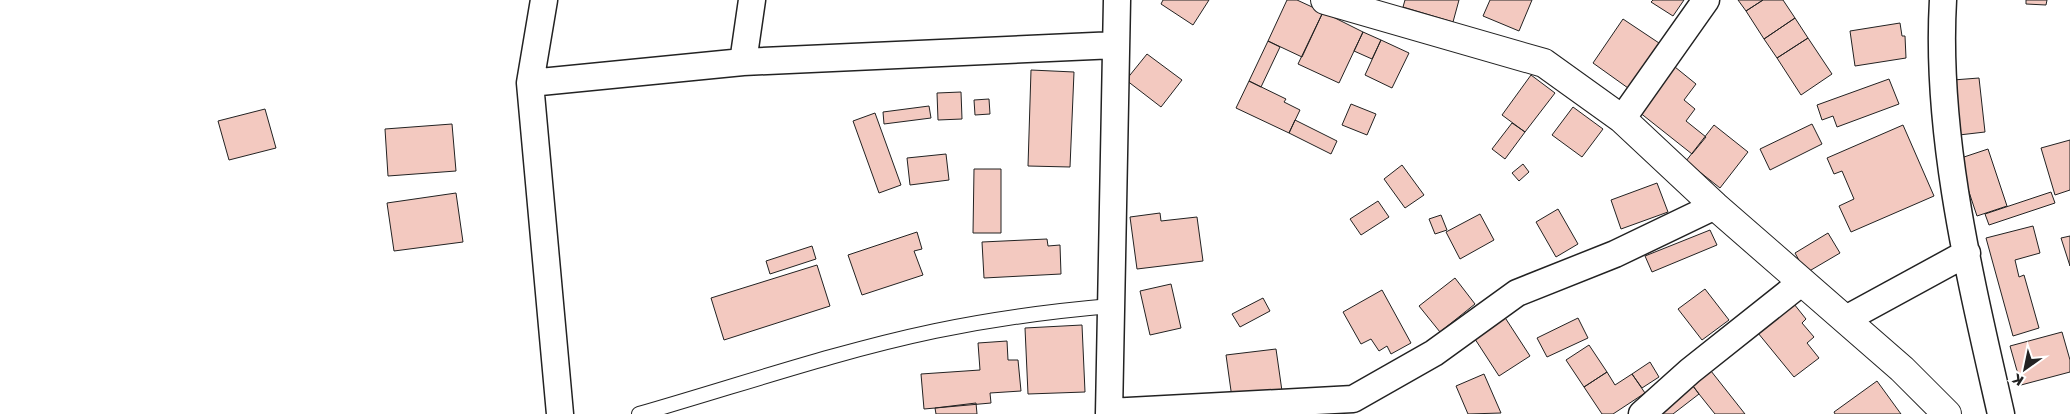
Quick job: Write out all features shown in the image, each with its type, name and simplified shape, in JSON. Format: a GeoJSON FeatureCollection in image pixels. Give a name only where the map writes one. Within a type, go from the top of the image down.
{"type":"FeatureCollection","features":[{"type":"Feature","properties":{"kind":"street"},"geometry":{"type":"LineString","coordinates":[[544,0],[530,83],[560,414]]}},
{"type":"Feature","properties":{"kind":"street"},"geometry":{"type":"LineString","coordinates":[[743,62],[752,0]]}},
{"type":"Feature","properties":{"kind":"street"},"geometry":{"type":"LineString","coordinates":[[1117,0],[1109,413],[1356,407],[1517,293],[1615,254],[1715,206]]}},
{"type":"Feature","properties":{"kind":"street"},"geometry":{"type":"LineString","coordinates":[[1325,0],[1544,63],[1622,119],[1715,206],[1902,369],[1947,414]]}},
{"type":"Feature","properties":{"kind":"street"},"geometry":{"type":"LineString","coordinates":[[1622,119],[1706,0]]}},
{"type":"Feature","properties":{"kind":"street"},"geometry":{"type":"LineString","coordinates":[[1943,0],[1941,38],[1944,104],[1956,197],[2001,414]]}},
{"type":"Feature","properties":{"kind":"street"},"geometry":{"type":"LineString","coordinates":[[530,83],[743,62],[1116,45]]}},
{"type":"Feature","properties":{"kind":"street"},"geometry":{"type":"LineString","coordinates":[[1846,319],[1967,253]]}},
{"type":"Feature","properties":{"kind":"street"},"geometry":{"type":"LineString","coordinates":[[1642,414],[1690,371],[1802,282]]}},
{"type":"Feature","properties":{"kind":"lane"},"geometry":{"type":"LineString","coordinates":[[639,414],[874,346],[934,331],[1054,311],[1111,306]]}},
{"type":"Feature","properties":{"kind":"building"},"geometry":{"type":"Polygon","coordinates":[[[1163,0],[1209,0],[1193,25],[1161,4],[1163,0]]]}},
{"type":"Feature","properties":{"kind":"building"},"geometry":{"type":"Polygon","coordinates":[[[1287,0],[1297,0],[1323,12],[1302,57],[1268,41],[1287,0]]]}},
{"type":"Feature","properties":{"kind":"building"},"geometry":{"type":"Polygon","coordinates":[[[1405,0],[1459,0],[1453,22],[1403,7],[1405,0]]]}},
{"type":"Feature","properties":{"kind":"building"},"geometry":{"type":"Polygon","coordinates":[[[1490,0],[1532,0],[1519,31],[1483,16],[1490,0]]]}},
{"type":"Feature","properties":{"kind":"building"},"geometry":{"type":"Polygon","coordinates":[[[1653,0],[1684,0],[1673,16],[1651,2],[1653,0]]]}},
{"type":"Feature","properties":{"kind":"building"},"geometry":{"type":"Polygon","coordinates":[[[1738,0],[1763,0],[1746,11],[1738,0]]]}},
{"type":"Feature","properties":{"kind":"building"},"geometry":{"type":"Polygon","coordinates":[[[1763,0],[1783,0],[1795,18],[1764,39],[1746,11],[1763,0]]]}},
{"type":"Feature","properties":{"kind":"building"},"geometry":{"type":"Polygon","coordinates":[[[2026,0],[2047,0],[2046,5],[2026,4],[2026,0]]]}},
{"type":"Feature","properties":{"kind":"building"},"geometry":{"type":"Polygon","coordinates":[[[1323,12],[1363,32],[1339,83],[1298,64],[1323,12]]]}},
{"type":"Feature","properties":{"kind":"building"},"geometry":{"type":"Polygon","coordinates":[[[1795,18],[1808,38],[1777,58],[1764,39],[1795,18]]]}},
{"type":"Feature","properties":{"kind":"building"},"geometry":{"type":"Polygon","coordinates":[[[1623,19],[1659,43],[1628,88],[1593,63],[1623,19]]]}},
{"type":"Feature","properties":{"kind":"building"},"geometry":{"type":"Polygon","coordinates":[[[1900,23],[1902,36],[1905,36],[1906,58],[1855,66],[1850,31],[1900,23]]]}},
{"type":"Feature","properties":{"kind":"building"},"geometry":{"type":"Polygon","coordinates":[[[1363,32],[1381,40],[1372,59],[1354,51],[1363,32]]]}},
{"type":"Feature","properties":{"kind":"building"},"geometry":{"type":"Polygon","coordinates":[[[1808,38],[1832,74],[1801,95],[1777,58],[1808,38]]]}},
{"type":"Feature","properties":{"kind":"building"},"geometry":{"type":"Polygon","coordinates":[[[1381,40],[1409,53],[1392,88],[1365,75],[1381,40]]]}},
{"type":"Feature","properties":{"kind":"building"},"geometry":{"type":"Polygon","coordinates":[[[1268,41],[1280,47],[1261,87],[1249,81],[1268,41]]]}},
{"type":"Feature","properties":{"kind":"building"},"geometry":{"type":"Polygon","coordinates":[[[1147,54],[1182,80],[1161,107],[1126,80],[1147,54]]]}},
{"type":"Feature","properties":{"kind":"building"},"geometry":{"type":"Polygon","coordinates":[[[1675,67],[1696,84],[1684,100],[1695,109],[1686,121],[1706,137],[1692,154],[1639,112],[1675,67]]]}},
{"type":"Feature","properties":{"kind":"building"},"geometry":{"type":"Polygon","coordinates":[[[1031,70],[1074,72],[1070,167],[1028,166],[1031,70]]]}},
{"type":"Feature","properties":{"kind":"building"},"geometry":{"type":"Polygon","coordinates":[[[1531,75],[1555,93],[1525,132],[1502,115],[1531,75]]]}},
{"type":"Feature","properties":{"kind":"building"},"geometry":{"type":"Polygon","coordinates":[[[1979,78],[1985,132],[1959,135],[1953,80],[1979,78]]]}},
{"type":"Feature","properties":{"kind":"building"},"geometry":{"type":"Polygon","coordinates":[[[1889,79],[1899,104],[1837,127],[1833,116],[1822,120],[1817,105],[1889,79]]]}},
{"type":"Feature","properties":{"kind":"building"},"geometry":{"type":"Polygon","coordinates":[[[1249,81],[1286,99],[1284,102],[1300,110],[1289,133],[1236,108],[1249,81]]]}},
{"type":"Feature","properties":{"kind":"building"},"geometry":{"type":"Polygon","coordinates":[[[961,92],[962,119],[938,120],[937,93],[961,92]]]}},
{"type":"Feature","properties":{"kind":"building"},"geometry":{"type":"Polygon","coordinates":[[[989,99],[990,114],[975,115],[974,100],[989,99]]]}},
{"type":"Feature","properties":{"kind":"building"},"geometry":{"type":"Polygon","coordinates":[[[1351,104],[1376,114],[1367,135],[1342,125],[1351,104]]]}},
{"type":"Feature","properties":{"kind":"building"},"geometry":{"type":"Polygon","coordinates":[[[929,106],[931,118],[884,124],[883,112],[929,106]]]}},
{"type":"Feature","properties":{"kind":"building"},"geometry":{"type":"Polygon","coordinates":[[[1573,107],[1603,129],[1582,157],[1552,135],[1573,107]]]}},
{"type":"Feature","properties":{"kind":"building"},"geometry":{"type":"Polygon","coordinates":[[[265,109],[276,148],[229,160],[218,121],[265,109]]]}},
{"type":"Feature","properties":{"kind":"building"},"geometry":{"type":"Polygon","coordinates":[[[875,113],[901,185],[879,193],[853,121],[875,113]]]}},
{"type":"Feature","properties":{"kind":"building"},"geometry":{"type":"Polygon","coordinates":[[[1295,120],[1337,141],[1331,154],[1289,133],[1295,120]]]}},
{"type":"Feature","properties":{"kind":"building"},"geometry":{"type":"Polygon","coordinates":[[[1512,123],[1525,132],[1505,159],[1492,149],[1512,123]]]}},
{"type":"Feature","properties":{"kind":"building"},"geometry":{"type":"Polygon","coordinates":[[[452,124],[456,171],[388,176],[385,129],[452,124]]]}},
{"type":"Feature","properties":{"kind":"building"},"geometry":{"type":"Polygon","coordinates":[[[1812,124],[1822,144],[1770,170],[1760,149],[1812,124]]]}},
{"type":"Feature","properties":{"kind":"building"},"geometry":{"type":"Polygon","coordinates":[[[1714,125],[1748,152],[1720,188],[1686,161],[1714,125]]]}},
{"type":"Feature","properties":{"kind":"building"},"geometry":{"type":"Polygon","coordinates":[[[1903,125],[1934,196],[1851,232],[1839,206],[1854,199],[1842,171],[1834,174],[1827,158],[1903,125]]]}},
{"type":"Feature","properties":{"kind":"building"},"geometry":{"type":"Polygon","coordinates":[[[2070,140],[2070,190],[2055,195],[2041,148],[2070,140]]]}},
{"type":"Feature","properties":{"kind":"building"},"geometry":{"type":"Polygon","coordinates":[[[1988,149],[2007,206],[1977,216],[1958,159],[1988,149]]]}},
{"type":"Feature","properties":{"kind":"building"},"geometry":{"type":"Polygon","coordinates":[[[946,154],[949,180],[910,185],[907,158],[946,154]]]}},
{"type":"Feature","properties":{"kind":"building"},"geometry":{"type":"Polygon","coordinates":[[[1523,164],[1529,172],[1519,181],[1512,173],[1523,164]]]}},
{"type":"Feature","properties":{"kind":"building"},"geometry":{"type":"Polygon","coordinates":[[[1402,165],[1424,195],[1405,208],[1384,179],[1402,165]]]}},
{"type":"Feature","properties":{"kind":"building"},"geometry":{"type":"Polygon","coordinates":[[[974,169],[1001,169],[1001,233],[973,233],[974,169]]]}},
{"type":"Feature","properties":{"kind":"building"},"geometry":{"type":"Polygon","coordinates":[[[1657,183],[1668,212],[1621,229],[1611,200],[1657,183]]]}},
{"type":"Feature","properties":{"kind":"building"},"geometry":{"type":"Polygon","coordinates":[[[2051,192],[2055,203],[1989,225],[1985,214],[2051,192]]]}},
{"type":"Feature","properties":{"kind":"building"},"geometry":{"type":"Polygon","coordinates":[[[456,193],[463,242],[394,251],[387,203],[456,193]]]}},
{"type":"Feature","properties":{"kind":"building"},"geometry":{"type":"Polygon","coordinates":[[[1378,201],[1389,217],[1361,235],[1350,219],[1378,201]]]}},
{"type":"Feature","properties":{"kind":"building"},"geometry":{"type":"Polygon","coordinates":[[[1558,209],[1578,244],[1556,257],[1536,222],[1558,209]]]}},
{"type":"Feature","properties":{"kind":"building"},"geometry":{"type":"Polygon","coordinates":[[[1160,213],[1161,221],[1197,217],[1203,261],[1137,269],[1130,217],[1160,213]]]}},
{"type":"Feature","properties":{"kind":"building"},"geometry":{"type":"Polygon","coordinates":[[[1480,214],[1494,240],[1460,259],[1446,232],[1480,214]]]}},
{"type":"Feature","properties":{"kind":"building"},"geometry":{"type":"Polygon","coordinates":[[[1441,215],[1447,230],[1435,234],[1429,219],[1441,215]]]}},
{"type":"Feature","properties":{"kind":"building"},"geometry":{"type":"Polygon","coordinates":[[[2033,226],[2040,253],[2015,260],[2019,277],[2024,275],[2039,328],[2013,336],[1986,238],[2033,226]]]}},
{"type":"Feature","properties":{"kind":"building"},"geometry":{"type":"Polygon","coordinates":[[[1710,230],[1717,245],[1652,272],[1645,256],[1710,230]]]}},
{"type":"Feature","properties":{"kind":"building"},"geometry":{"type":"Polygon","coordinates":[[[917,232],[922,249],[914,251],[923,275],[862,295],[848,255],[917,232]]]}},
{"type":"Feature","properties":{"kind":"building"},"geometry":{"type":"Polygon","coordinates":[[[1828,233],[1840,253],[1806,273],[1795,253],[1828,233]]]}},
{"type":"Feature","properties":{"kind":"building"},"geometry":{"type":"Polygon","coordinates":[[[2070,236],[2070,266],[2061,238],[2070,236]]]}},
{"type":"Feature","properties":{"kind":"building"},"geometry":{"type":"Polygon","coordinates":[[[1047,239],[1048,246],[1060,245],[1061,274],[984,278],[982,242],[1047,239]]]}},
{"type":"Feature","properties":{"kind":"building"},"geometry":{"type":"Polygon","coordinates":[[[812,246],[816,259],[770,274],[766,261],[812,246]]]}},
{"type":"Feature","properties":{"kind":"building"},"geometry":{"type":"Polygon","coordinates":[[[817,265],[830,306],[724,340],[711,298],[817,265]]]}},
{"type":"Feature","properties":{"kind":"building"},"geometry":{"type":"Polygon","coordinates":[[[1455,278],[1475,304],[1440,332],[1419,306],[1455,278]]]}},
{"type":"Feature","properties":{"kind":"building"},"geometry":{"type":"Polygon","coordinates":[[[1171,284],[1181,328],[1150,335],[1140,291],[1171,284]]]}},
{"type":"Feature","properties":{"kind":"building"},"geometry":{"type":"Polygon","coordinates":[[[1705,289],[1729,320],[1702,340],[1678,309],[1705,289]]]}},
{"type":"Feature","properties":{"kind":"building"},"geometry":{"type":"Polygon","coordinates":[[[1382,290],[1411,343],[1391,354],[1387,346],[1379,351],[1371,339],[1361,344],[1343,312],[1382,290]]]}},
{"type":"Feature","properties":{"kind":"building"},"geometry":{"type":"Polygon","coordinates":[[[1263,298],[1270,311],[1240,327],[1232,314],[1263,298]]]}},
{"type":"Feature","properties":{"kind":"building"},"geometry":{"type":"Polygon","coordinates":[[[1794,304],[1806,319],[1802,323],[1814,337],[1807,343],[1819,358],[1794,377],[1758,333],[1794,304]]]}},
{"type":"Feature","properties":{"kind":"building"},"geometry":{"type":"Polygon","coordinates":[[[1504,316],[1530,356],[1499,376],[1473,336],[1504,316]]]}},
{"type":"Feature","properties":{"kind":"building"},"geometry":{"type":"Polygon","coordinates":[[[1578,318],[1588,338],[1547,357],[1537,338],[1578,318]]]}},
{"type":"Feature","properties":{"kind":"building"},"geometry":{"type":"Polygon","coordinates":[[[1082,325],[1085,392],[1028,394],[1025,328],[1082,325]]]}},
{"type":"Feature","properties":{"kind":"building"},"geometry":{"type":"Polygon","coordinates":[[[2062,332],[2070,360],[2070,372],[2021,385],[2010,346],[2062,332]]]}},
{"type":"Feature","properties":{"kind":"building"},"geometry":{"type":"Polygon","coordinates":[[[1007,341],[1008,360],[1018,360],[1021,391],[990,393],[991,403],[924,409],[921,374],[980,370],[978,343],[1007,341]]]}},
{"type":"Feature","properties":{"kind":"building"},"geometry":{"type":"Polygon","coordinates":[[[1589,345],[1607,372],[1584,387],[1566,360],[1589,345]]]}},
{"type":"Feature","properties":{"kind":"building"},"geometry":{"type":"Polygon","coordinates":[[[1276,349],[1282,391],[1232,398],[1226,355],[1276,349]]]}},
{"type":"Feature","properties":{"kind":"building"},"geometry":{"type":"Polygon","coordinates":[[[1650,362],[1659,377],[1642,388],[1632,374],[1650,362]]]}},
{"type":"Feature","properties":{"kind":"building"},"geometry":{"type":"Polygon","coordinates":[[[1711,371],[1745,414],[1715,414],[1699,394],[1693,386],[1711,371]]]}},
{"type":"Feature","properties":{"kind":"building"},"geometry":{"type":"Polygon","coordinates":[[[1607,372],[1615,385],[1632,374],[1645,393],[1613,414],[1602,414],[1584,387],[1607,372]]]}},
{"type":"Feature","properties":{"kind":"building"},"geometry":{"type":"Polygon","coordinates":[[[1484,374],[1501,413],[1468,414],[1456,386],[1484,374]]]}},
{"type":"Feature","properties":{"kind":"building"},"geometry":{"type":"Polygon","coordinates":[[[1877,381],[1901,414],[1835,414],[1834,412],[1877,381]]]}},
{"type":"Feature","properties":{"kind":"building"},"geometry":{"type":"Polygon","coordinates":[[[1693,386],[1699,394],[1673,414],[1657,414],[1693,386]]]}},
{"type":"Feature","properties":{"kind":"building"},"geometry":{"type":"Polygon","coordinates":[[[976,403],[977,414],[936,414],[935,408],[976,403]]]}}]}
